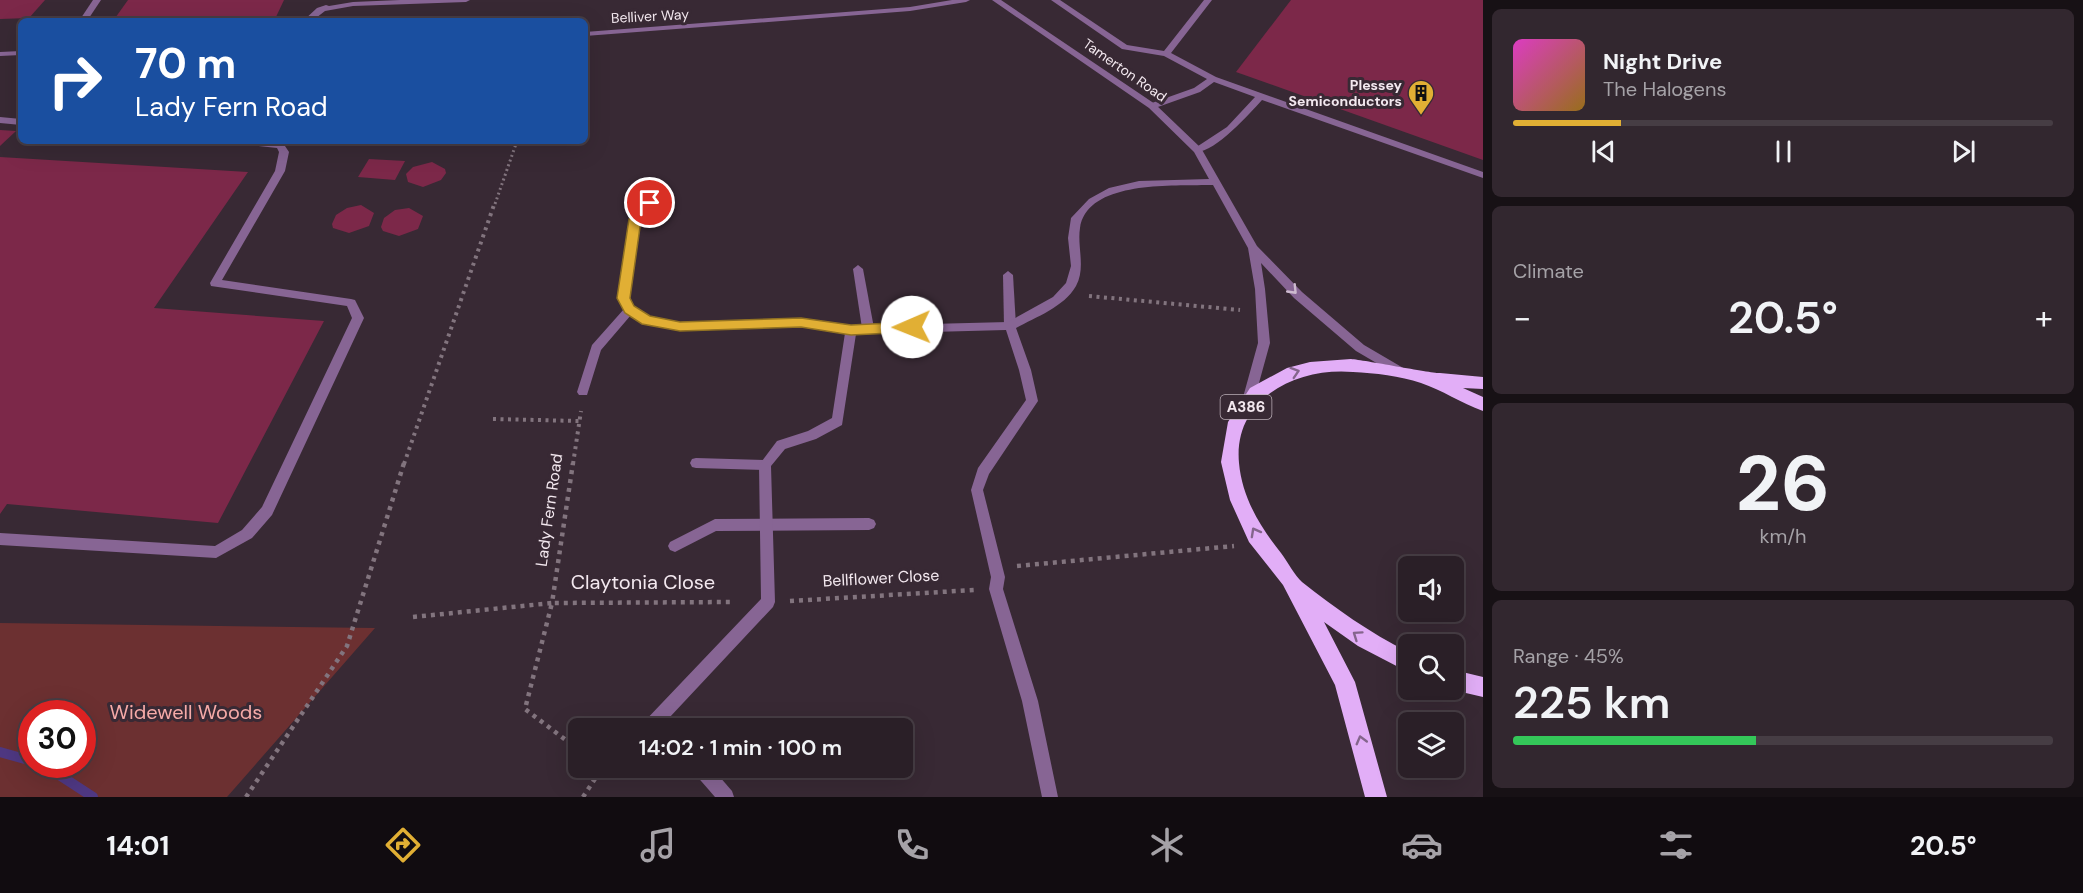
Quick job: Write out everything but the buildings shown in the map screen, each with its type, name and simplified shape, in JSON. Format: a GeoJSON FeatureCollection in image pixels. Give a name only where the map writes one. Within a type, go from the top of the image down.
{"type":"FeatureCollection","features":[{"type":"Feature","properties":{"kind":"highway","name":"A386"},"geometry":{"type":"LineString","coordinates":[[1398,657],[1371,645],[1326,614],[1290,579],[1262,543],[1239,500],[1230,462],[1236,422],[1256,393],[1287,374],[1310,368],[1351,365],[1424,377],[1483,383]]}},
{"type":"Feature","properties":{"kind":"highway","name":"A386"},"geometry":{"type":"LineString","coordinates":[[1424,377],[1483,404]]}},
{"type":"Feature","properties":{"kind":"highway","name":"A386"},"geometry":{"type":"LineString","coordinates":[[1290,579],[1346,682],[1376,797]]}},
{"type":"Feature","properties":{"kind":"highway"},"geometry":{"type":"LineString","coordinates":[[1464,682],[1483,687]]}},
{"type":"Feature","properties":{"kind":"street"},"geometry":{"type":"LineString","coordinates":[[85,18],[97,0]]}},
{"type":"Feature","properties":{"kind":"street"},"geometry":{"type":"LineString","coordinates":[[311,18],[320,10],[340,0]]}},
{"type":"Feature","properties":{"kind":"street"},"geometry":{"type":"LineString","coordinates":[[320,10],[353,4],[466,0]]}},
{"type":"Feature","properties":{"kind":"street","name":"Belliver Way"},"geometry":{"type":"LineString","coordinates":[[588,34],[910,9],[966,0]]}},
{"type":"Feature","properties":{"kind":"street","name":"Tamerton Road"},"geometry":{"type":"LineString","coordinates":[[996,0],[1152,106],[1198,150],[1253,248],[1298,295],[1360,348],[1401,372]]}},
{"type":"Feature","properties":{"kind":"street"},"geometry":{"type":"LineString","coordinates":[[1056,0],[1125,46],[1166,54],[1213,78],[1483,175]]}},
{"type":"Feature","properties":{"kind":"street"},"geometry":{"type":"LineString","coordinates":[[1166,54],[1208,0]]}},
{"type":"Feature","properties":{"kind":"street"},"geometry":{"type":"LineString","coordinates":[[0,54],[18,53]]}},
{"type":"Feature","properties":{"kind":"street"},"geometry":{"type":"LineString","coordinates":[[1152,106],[1197,90],[1213,78]]}},
{"type":"Feature","properties":{"kind":"street"},"geometry":{"type":"LineString","coordinates":[[1198,150],[1230,129],[1261,96]]}},
{"type":"Feature","properties":{"kind":"street"},"geometry":{"type":"LineString","coordinates":[[0,120],[18,122]]}},
{"type":"Feature","properties":{"kind":"street"},"geometry":{"type":"LineString","coordinates":[[0,539],[216,552],[247,534],[267,511],[358,318],[351,303],[215,283],[280,171],[284,152],[280,145],[270,144]]}},
{"type":"Feature","properties":{"kind":"street"},"geometry":{"type":"LineString","coordinates":[[650,203],[635,219],[623,298],[630,309],[647,321],[680,326],[801,322],[851,330],[1010,326],[1057,300],[1071,285],[1076,266],[1073,238],[1076,218],[1092,201],[1112,190],[1139,184],[1217,182]]}},
{"type":"Feature","properties":{"kind":"street","name":"Tamerton Road"},"geometry":{"type":"LineString","coordinates":[[1246,408],[1264,343],[1253,248]]}},
{"type":"Feature","properties":{"kind":"street"},"geometry":{"type":"LineString","coordinates":[[858,269],[868,328]]}},
{"type":"Feature","properties":{"kind":"street"},"geometry":{"type":"LineString","coordinates":[[1008,275],[1010,326],[1025,370],[1032,401],[982,472],[977,490],[998,577],[996,589],[1030,701],[1050,797]]}},
{"type":"Feature","properties":{"kind":"street"},"geometry":{"type":"LineString","coordinates":[[583,392],[596,348],[630,309]]}},
{"type":"Feature","properties":{"kind":"street"},"geometry":{"type":"LineString","coordinates":[[668,718],[768,602],[765,465],[781,445],[812,435],[838,421],[851,330]]}},
{"type":"Feature","properties":{"kind":"street"},"geometry":{"type":"LineString","coordinates":[[696,464],[765,465]]}},
{"type":"Feature","properties":{"kind":"street"},"geometry":{"type":"LineString","coordinates":[[675,546],[715,525],[869,524]]}},
{"type":"Feature","properties":{"kind":"street"},"geometry":{"type":"LineString","coordinates":[[710,778],[726,797]]}},
{"type":"Feature","properties":{"kind":"path"},"geometry":{"type":"LineString","coordinates":[[246,797],[347,646],[420,413],[516,144]]}},
{"type":"Feature","properties":{"kind":"path"},"geometry":{"type":"LineString","coordinates":[[1065,292],[1093,297],[1262,312]]}},
{"type":"Feature","properties":{"kind":"path","name":"Lady Fern Road"},"geometry":{"type":"LineString","coordinates":[[552,603],[583,392]]}},
{"type":"Feature","properties":{"kind":"path"},"geometry":{"type":"LineString","coordinates":[[494,419],[579,421]]}},
{"type":"Feature","properties":{"kind":"path"},"geometry":{"type":"LineString","coordinates":[[996,567],[1262,543]]}},
{"type":"Feature","properties":{"kind":"path","name":"Bellflower Close"},"geometry":{"type":"LineString","coordinates":[[768,602],[996,589]]}},
{"type":"Feature","properties":{"kind":"path","name":"Claytonia Close"},"geometry":{"type":"LineString","coordinates":[[568,742],[525,709],[552,603],[768,602]]}},
{"type":"Feature","properties":{"kind":"path"},"geometry":{"type":"LineString","coordinates":[[413,617],[552,603]]}},
{"type":"Feature","properties":{"kind":"path"},"geometry":{"type":"LineString","coordinates":[[583,797],[595,778]]}},
{"type":"Feature","properties":{"kind":"green space","name":"Widewell Woods"},"geometry":{"type":"Polygon","coordinates":[[[0,623],[375,628],[227,797],[0,797],[0,623]]]}},
{"type":"Feature","properties":{"kind":"waterway"},"geometry":{"type":"LineString","coordinates":[[0,752],[18,757]]}},
{"type":"Feature","properties":{"kind":"waterway"},"geometry":{"type":"LineString","coordinates":[[64,778],[93,797]]}},
{"type":"Feature","properties":{"kind":"place","name":"Plessey Semiconductors"},"geometry":{"type":"Point","coordinates":[1421,116]}},
{"type":"Feature","properties":{"kind":"route"},"geometry":{"type":"LineString","coordinates":[[650,203],[635,219],[623,298],[630,309],[647,321],[680,326],[801,322],[851,330],[912,327]]}}]}
